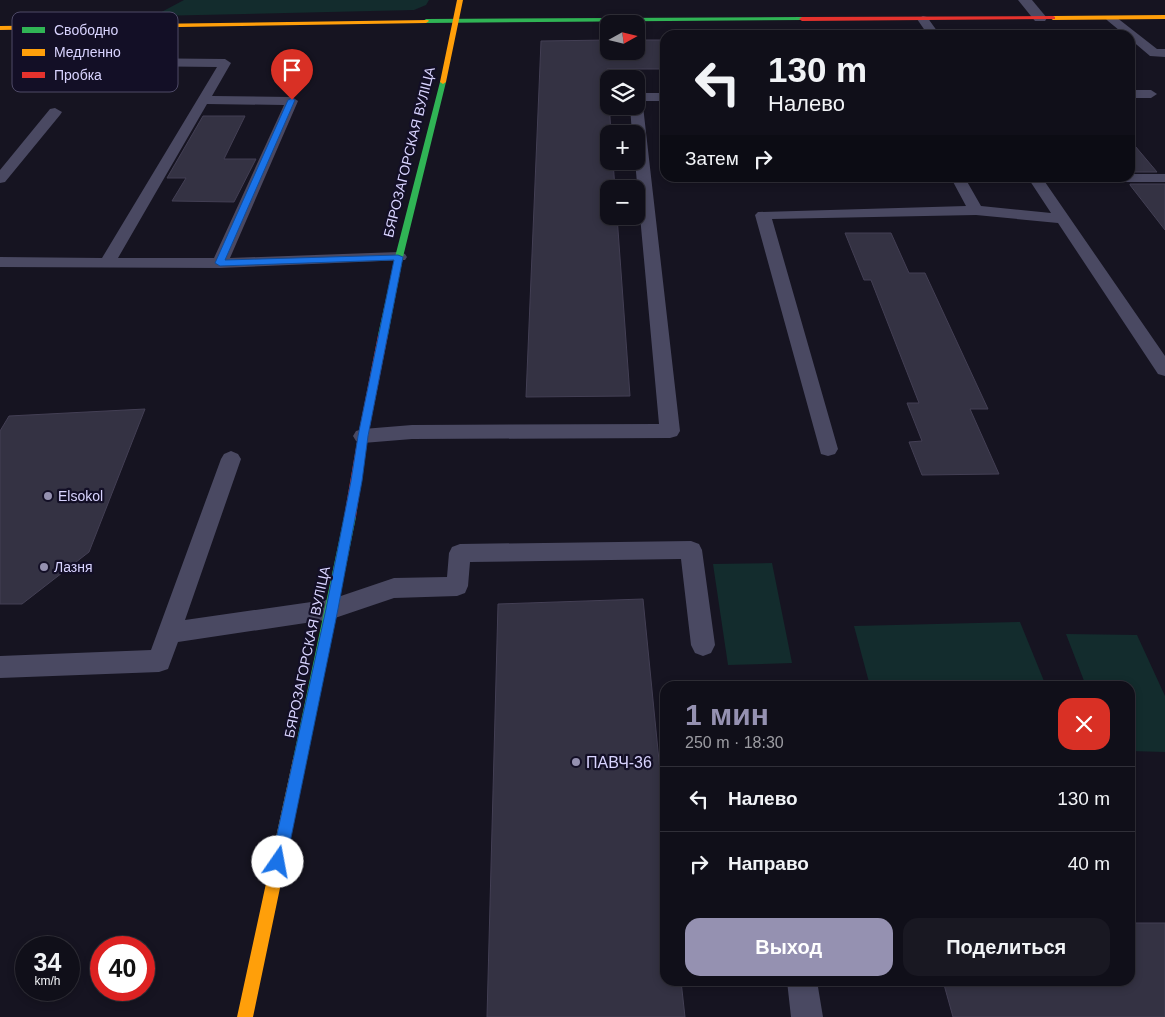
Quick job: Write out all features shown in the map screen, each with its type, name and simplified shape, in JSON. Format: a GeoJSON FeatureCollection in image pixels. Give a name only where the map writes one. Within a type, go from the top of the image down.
{"type":"FeatureCollection","features":[{"type":"Feature","properties":{"kind":"street","name":"БЯРОЗАГОРСКАЯ ВУЛІЦА"},"geometry":{"type":"LineString","coordinates":[[245,1017],[332,609],[398,257],[457,21],[460,0]]}},
{"type":"Feature","properties":{"kind":"street"},"geometry":{"type":"LineString","coordinates":[[1025,0],[1040,18]]}},
{"type":"Feature","properties":{"kind":"street"},"geometry":{"type":"LineString","coordinates":[[178,25],[457,21],[1165,17]]}},
{"type":"Feature","properties":{"kind":"lane"},"geometry":{"type":"LineString","coordinates":[[1112,18],[1126,30]]}},
{"type":"Feature","properties":{"kind":"lane"},"geometry":{"type":"LineString","coordinates":[[923,19],[931,30]]}},
{"type":"Feature","properties":{"kind":"lane"},"geometry":{"type":"LineString","coordinates":[[1135,37],[1154,53],[1165,53]]}},
{"type":"Feature","properties":{"kind":"lane"},"geometry":{"type":"LineString","coordinates":[[107,263],[225,63],[178,63]]}},
{"type":"Feature","properties":{"kind":"lane"},"geometry":{"type":"LineString","coordinates":[[1135,94],[1151,94]]}},
{"type":"Feature","properties":{"kind":"lane"},"geometry":{"type":"LineString","coordinates":[[645,97],[660,97]]}},
{"type":"Feature","properties":{"kind":"lane"},"geometry":{"type":"LineString","coordinates":[[202,100],[292,100],[220,263]]}},
{"type":"Feature","properties":{"kind":"lane"},"geometry":{"type":"LineString","coordinates":[[0,179],[55,112]]}},
{"type":"Feature","properties":{"kind":"lane"},"geometry":{"type":"LineString","coordinates":[[363,436],[412,432],[670,431],[637,115]]}},
{"type":"Feature","properties":{"kind":"lane"},"geometry":{"type":"LineString","coordinates":[[1135,178],[1165,178]]}},
{"type":"Feature","properties":{"kind":"lane"},"geometry":{"type":"LineString","coordinates":[[960,182],[976,210]]}},
{"type":"Feature","properties":{"kind":"lane"},"geometry":{"type":"LineString","coordinates":[[1038,182],[1165,370]]}},
{"type":"Feature","properties":{"kind":"lane"},"geometry":{"type":"LineString","coordinates":[[828,449],[762,215],[976,210],[1063,219]]}},
{"type":"Feature","properties":{"kind":"lane"},"geometry":{"type":"LineString","coordinates":[[0,262],[220,263],[398,257]]}},
{"type":"Feature","properties":{"kind":"lane"},"geometry":{"type":"LineString","coordinates":[[0,667],[159,661],[231,459]]}},
{"type":"Feature","properties":{"kind":"lane"},"geometry":{"type":"LineString","coordinates":[[170,633],[332,609],[394,588],[457,586],[460,553],[690,550],[703,645]]}},
{"type":"Feature","properties":{"kind":"lane"},"geometry":{"type":"LineString","coordinates":[[803,986],[807,1017]]}},
{"type":"Feature","properties":{"kind":"green space"},"geometry":{"type":"Polygon","coordinates":[[[184,0],[429,0],[426,5],[414,10],[178,15],[178,12],[162,12],[184,0]]]}},
{"type":"Feature","properties":{"kind":"green space"},"geometry":{"type":"Polygon","coordinates":[[[772,563],[792,663],[728,665],[713,564],[772,563]]]}},
{"type":"Feature","properties":{"kind":"green space"},"geometry":{"type":"Polygon","coordinates":[[[1020,622],[1044,681],[869,681],[854,626],[1020,622]]]}},
{"type":"Feature","properties":{"kind":"green space"},"geometry":{"type":"Polygon","coordinates":[[[1066,634],[1137,635],[1165,696],[1165,752],[1135,751],[1135,681],[1084,681],[1066,634]]]}},
{"type":"Feature","properties":{"kind":"building"},"geometry":{"type":"Polygon","coordinates":[[[600,40],[600,60],[645,60],[645,40],[660,40],[660,69],[600,70],[600,115],[610,115],[610,125],[600,125],[600,170],[614,170],[614,180],[600,180],[600,225],[618,225],[630,396],[526,397],[541,41],[600,40]]]}},
{"type":"Feature","properties":{"kind":"building"},"geometry":{"type":"Polygon","coordinates":[[[203,116],[245,116],[224,159],[256,159],[234,202],[172,201],[186,178],[167,178],[203,116]]]}},
{"type":"Feature","properties":{"kind":"building"},"geometry":{"type":"Polygon","coordinates":[[[1135,146],[1157,172],[1135,172],[1135,146]]]}},
{"type":"Feature","properties":{"kind":"building"},"geometry":{"type":"Polygon","coordinates":[[[1165,184],[1165,230],[1130,185],[1165,184]]]}},
{"type":"Feature","properties":{"kind":"building"},"geometry":{"type":"Polygon","coordinates":[[[845,233],[891,233],[909,273],[925,273],[988,409],[970,409],[999,474],[922,475],[909,442],[922,441],[907,403],[919,403],[871,280],[864,280],[845,233]]]}},
{"type":"Feature","properties":{"kind":"building"},"geometry":{"type":"Polygon","coordinates":[[[145,409],[89,552],[22,604],[0,604],[0,431],[9,416],[145,409]]]}},
{"type":"Feature","properties":{"kind":"building","name":"ПАВЧ-36"},"geometry":{"type":"Polygon","coordinates":[[[643,599],[660,771],[660,986],[682,986],[685,1017],[487,1017],[498,604],[643,599]]]}},
{"type":"Feature","properties":{"kind":"building"},"geometry":{"type":"Polygon","coordinates":[[[1135,923],[1165,923],[1165,1017],[953,1017],[944,986],[1135,986],[1135,923]]]}},
{"type":"Feature","properties":{"kind":"traffic: fast"},"geometry":{"type":"LineString","coordinates":[[426,21],[802,19]]}},
{"type":"Feature","properties":{"kind":"traffic: fast"},"geometry":{"type":"LineString","coordinates":[[383,335],[399,257],[443,82]]}},
{"type":"Feature","properties":{"kind":"traffic: fast"},"geometry":{"type":"LineString","coordinates":[[300,759],[350,517]]}},
{"type":"Feature","properties":{"kind":"traffic: slow"},"geometry":{"type":"LineString","coordinates":[[443,82],[460,0]]}},
{"type":"Feature","properties":{"kind":"traffic: slow"},"geometry":{"type":"LineString","coordinates":[[1053,18],[1165,17]]}},
{"type":"Feature","properties":{"kind":"traffic: slow"},"geometry":{"type":"LineString","coordinates":[[178,25],[426,21]]}},
{"type":"Feature","properties":{"kind":"traffic: slow"},"geometry":{"type":"LineString","coordinates":[[0,28],[12,28]]}},
{"type":"Feature","properties":{"kind":"traffic: slow"},"geometry":{"type":"LineString","coordinates":[[245,1017],[300,759]]}},
{"type":"Feature","properties":{"kind":"traffic: jam"},"geometry":{"type":"LineString","coordinates":[[802,19],[1053,18]]}},
{"type":"Feature","properties":{"kind":"traffic: jam"},"geometry":{"type":"LineString","coordinates":[[350,517],[363,436],[383,335]]}},
{"type":"Feature","properties":{"kind":"place","name":"Elsokol"},"geometry":{"type":"Point","coordinates":[48,496]}},
{"type":"Feature","properties":{"kind":"place","name":"Лазня"},"geometry":{"type":"Point","coordinates":[44,567]}},
{"type":"Feature","properties":{"kind":"place","name":"ПАВЧ-36"},"geometry":{"type":"Point","coordinates":[576,762]}},
{"type":"Feature","properties":{"kind":"route"},"geometry":{"type":"LineString","coordinates":[[278,862],[332,609],[398,257],[220,263],[292,100]]}}]}
